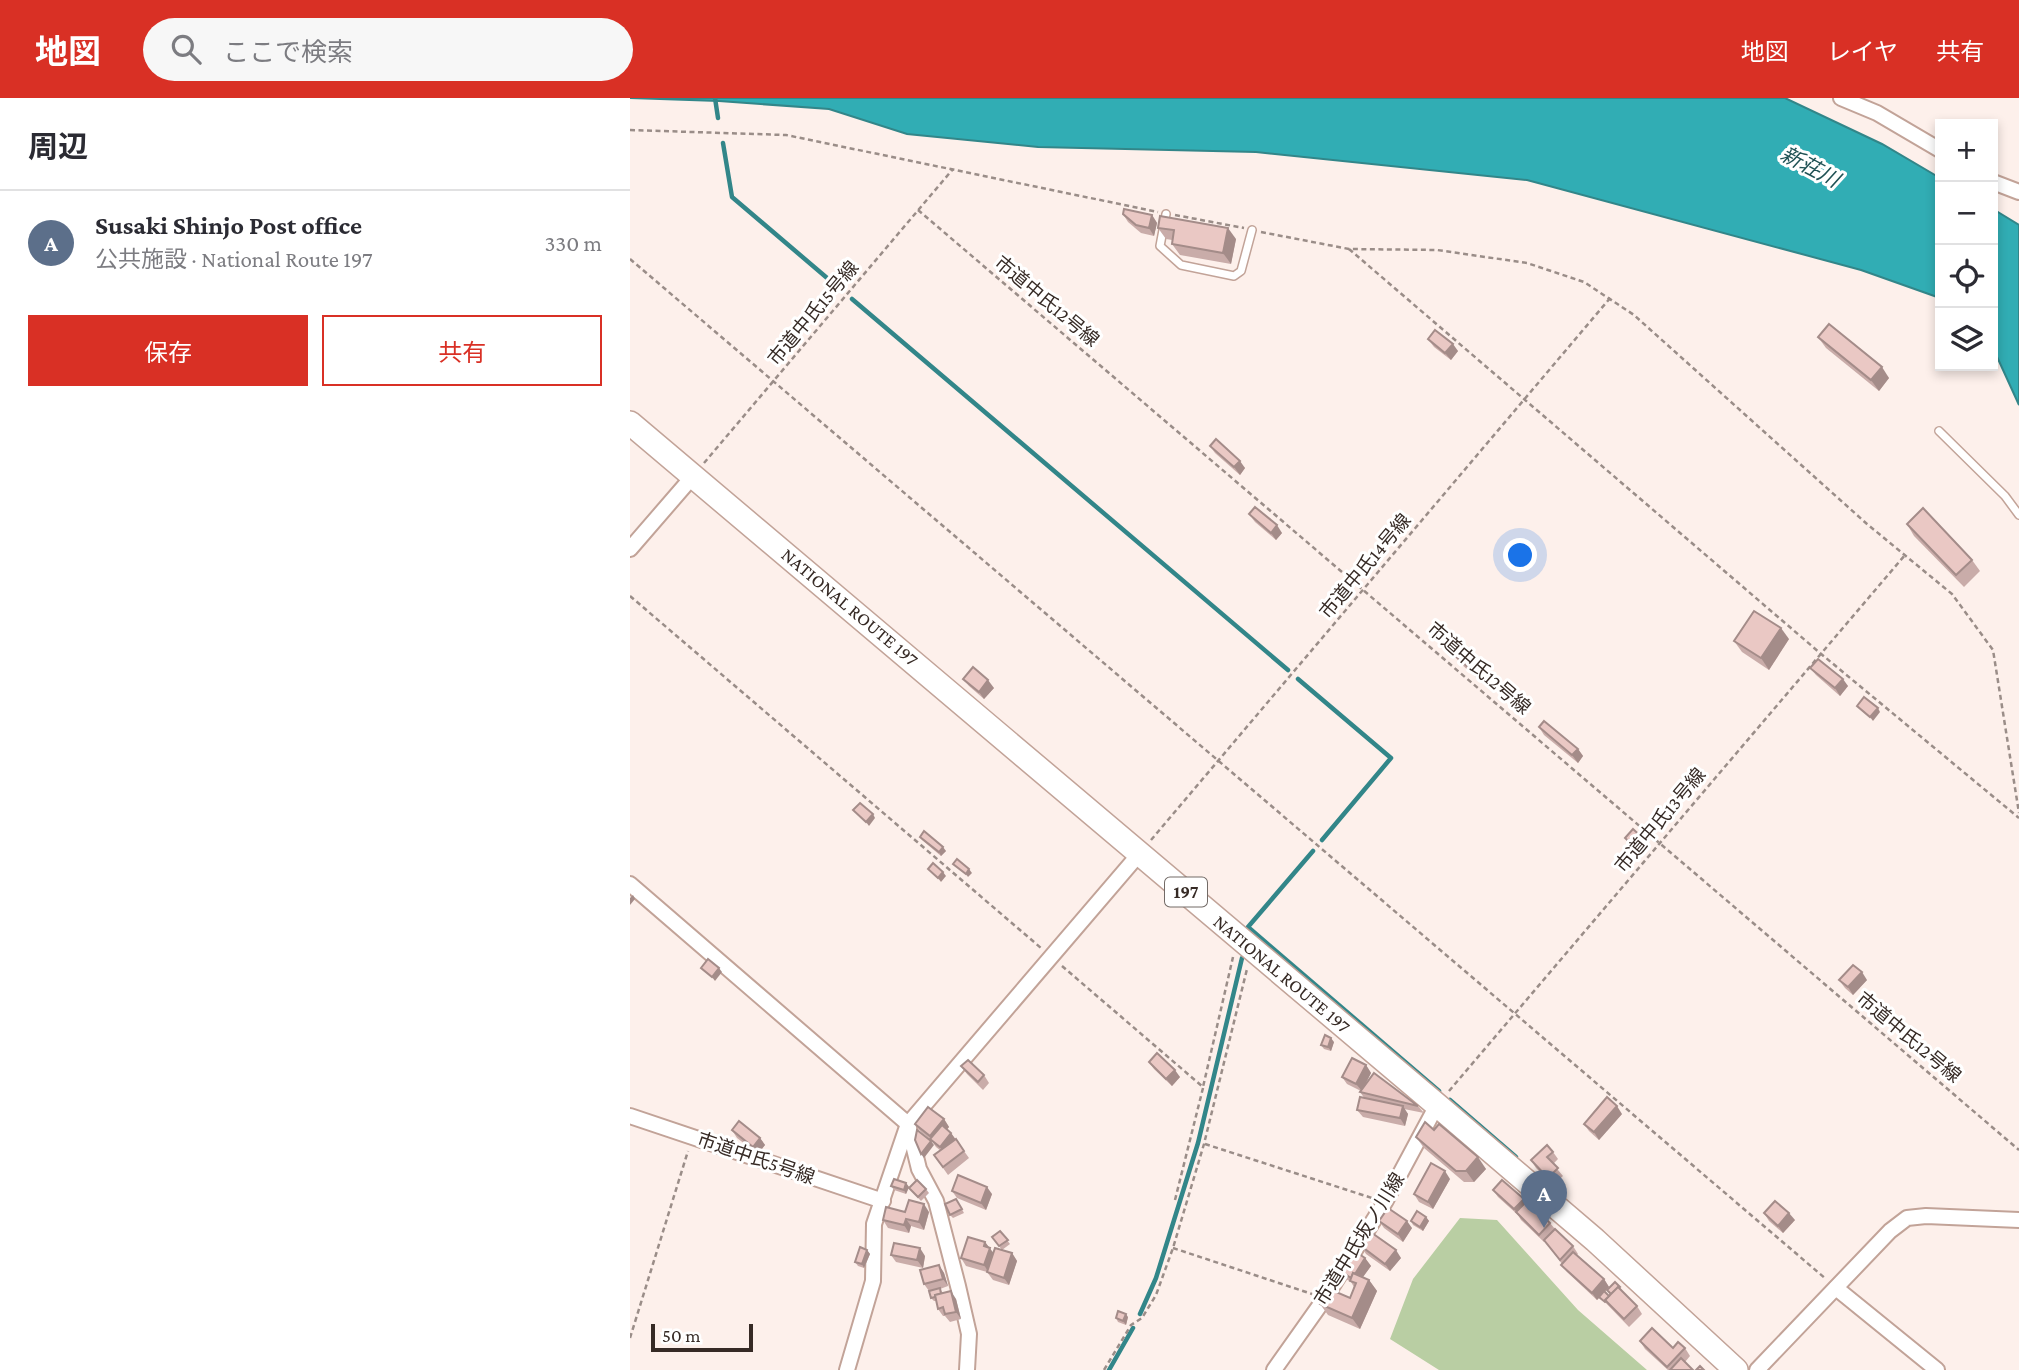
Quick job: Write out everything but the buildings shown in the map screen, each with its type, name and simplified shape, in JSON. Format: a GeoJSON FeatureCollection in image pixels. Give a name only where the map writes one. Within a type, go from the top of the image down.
{"type":"FeatureCollection","features":[{"type":"Feature","properties":{"kind":"highway","name":"NATIONAL ROUTE 197"},"geometry":{"type":"LineString","coordinates":[[630,423],[1595,1240],[1735,1370]]}},
{"type":"Feature","properties":{"kind":"street"},"geometry":{"type":"LineString","coordinates":[[1840,98],[1877,113],[1935,147]]}},
{"type":"Feature","properties":{"kind":"street"},"geometry":{"type":"LineString","coordinates":[[1998,184],[2019,192]]}},
{"type":"Feature","properties":{"kind":"street"},"geometry":{"type":"LineString","coordinates":[[630,549],[694,475]]}},
{"type":"Feature","properties":{"kind":"street"},"geometry":{"type":"LineString","coordinates":[[847,1370],[873,1281],[874,1224],[908,1124],[1140,853]]}},
{"type":"Feature","properties":{"kind":"street"},"geometry":{"type":"LineString","coordinates":[[630,884],[908,1124],[919,1169],[936,1201],[958,1286],[969,1334],[967,1370]]}},
{"type":"Feature","properties":{"kind":"street","name":"市道中氏坂ノ川線"},"geometry":{"type":"LineString","coordinates":[[1274,1370],[1325,1298],[1385,1202],[1437,1105]]}},
{"type":"Feature","properties":{"kind":"street","name":"市道中氏5号線"},"geometry":{"type":"LineString","coordinates":[[630,1116],[883,1200]]}},
{"type":"Feature","properties":{"kind":"street"},"geometry":{"type":"LineString","coordinates":[[1757,1370],[1890,1231],[1907,1218],[1926,1216],[2019,1220]]}},
{"type":"Feature","properties":{"kind":"street"},"geometry":{"type":"LineString","coordinates":[[1836,1288],[1937,1370]]}},
{"type":"Feature","properties":{"kind":"lane"},"geometry":{"type":"LineString","coordinates":[[1166,214],[1160,246],[1181,265],[1234,276],[1241,271],[1252,230]]}},
{"type":"Feature","properties":{"kind":"lane"},"geometry":{"type":"LineString","coordinates":[[1939,431],[2005,496],[2019,516]]}},
{"type":"Feature","properties":{"kind":"path"},"geometry":{"type":"LineString","coordinates":[[630,130],[786,135],[1349,249],[1437,250],[1527,263],[1561,272],[1611,297],[1653,330],[1738,411],[1952,594],[1993,650],[2019,816]]}},
{"type":"Feature","properties":{"kind":"path","name":"市道中氏15号線"},"geometry":{"type":"LineString","coordinates":[[694,475],[953,169]]}},
{"type":"Feature","properties":{"kind":"path","name":"市道中氏12号線"},"geometry":{"type":"LineString","coordinates":[[918,210],[1364,588],[2019,1150]]}},
{"type":"Feature","properties":{"kind":"path"},"geometry":{"type":"LineString","coordinates":[[1349,249],[1820,653],[2019,816]]}},
{"type":"Feature","properties":{"kind":"path"},"geometry":{"type":"LineString","coordinates":[[630,259],[1836,1288]]}},
{"type":"Feature","properties":{"kind":"path","name":"市道中氏14号線"},"geometry":{"type":"LineString","coordinates":[[1140,853],[1611,297]]}},
{"type":"Feature","properties":{"kind":"path","name":"市道中氏13号線"},"geometry":{"type":"LineString","coordinates":[[1437,1105],[1905,555]]}},
{"type":"Feature","properties":{"kind":"path"},"geometry":{"type":"LineString","coordinates":[[630,596],[1203,1087]]}},
{"type":"Feature","properties":{"kind":"path"},"geometry":{"type":"LineString","coordinates":[[1175,1200],[1203,1087],[1245,943]]}},
{"type":"Feature","properties":{"kind":"path"},"geometry":{"type":"LineString","coordinates":[[1104,1370],[1131,1325],[1142,1318],[1156,1295],[1173,1248],[1204,1144],[1245,943]]}},
{"type":"Feature","properties":{"kind":"path"},"geometry":{"type":"LineString","coordinates":[[630,1338],[692,1136]]}},
{"type":"Feature","properties":{"kind":"path"},"geometry":{"type":"LineString","coordinates":[[1204,1144],[1385,1202]]}},
{"type":"Feature","properties":{"kind":"path"},"geometry":{"type":"LineString","coordinates":[[1173,1248],[1325,1298]]}},
{"type":"Feature","properties":{"kind":"green space"},"geometry":{"type":"Polygon","coordinates":[[[1460,1218],[1497,1220],[1578,1310],[1647,1370],[1439,1370],[1390,1339],[1413,1279],[1460,1218]]]}},
{"type":"Feature","properties":{"kind":"water","name":"新荘川"},"geometry":{"type":"Polygon","coordinates":[[[630,98],[1785,98],[1882,144],[1935,175],[1935,296],[1861,270],[1527,180],[1256,152],[1038,147],[907,134],[829,109],[630,98]]]}},
{"type":"Feature","properties":{"kind":"water"},"geometry":{"type":"Polygon","coordinates":[[[1998,212],[2019,225],[2019,405],[1998,359],[1998,212]]]}},
{"type":"Feature","properties":{"kind":"waterway"},"geometry":{"type":"LineString","coordinates":[[715,98],[718,118]]}},
{"type":"Feature","properties":{"kind":"waterway"},"geometry":{"type":"LineString","coordinates":[[723,143],[732,197],[840,289]]}},
{"type":"Feature","properties":{"kind":"waterway"},"geometry":{"type":"LineString","coordinates":[[852,299],[1288,670]]}},
{"type":"Feature","properties":{"kind":"waterway"},"geometry":{"type":"LineString","coordinates":[[1298,679],[1391,758],[1322,840]]}},
{"type":"Feature","properties":{"kind":"waterway"},"geometry":{"type":"LineString","coordinates":[[1313,851],[1248,927],[1439,1091]]}},
{"type":"Feature","properties":{"kind":"waterway"},"geometry":{"type":"LineString","coordinates":[[1140,1314],[1156,1278],[1198,1143],[1242,958]]}},
{"type":"Feature","properties":{"kind":"waterway"},"geometry":{"type":"LineString","coordinates":[[1450,1100],[1516,1157]]}},
{"type":"Feature","properties":{"kind":"waterway"},"geometry":{"type":"LineString","coordinates":[[1109,1370],[1133,1328]]}},
{"type":"Feature","properties":{"kind":"place","name":"Susaki Shinjo Post office"},"geometry":{"type":"Point","coordinates":[1544,1228]}}]}
